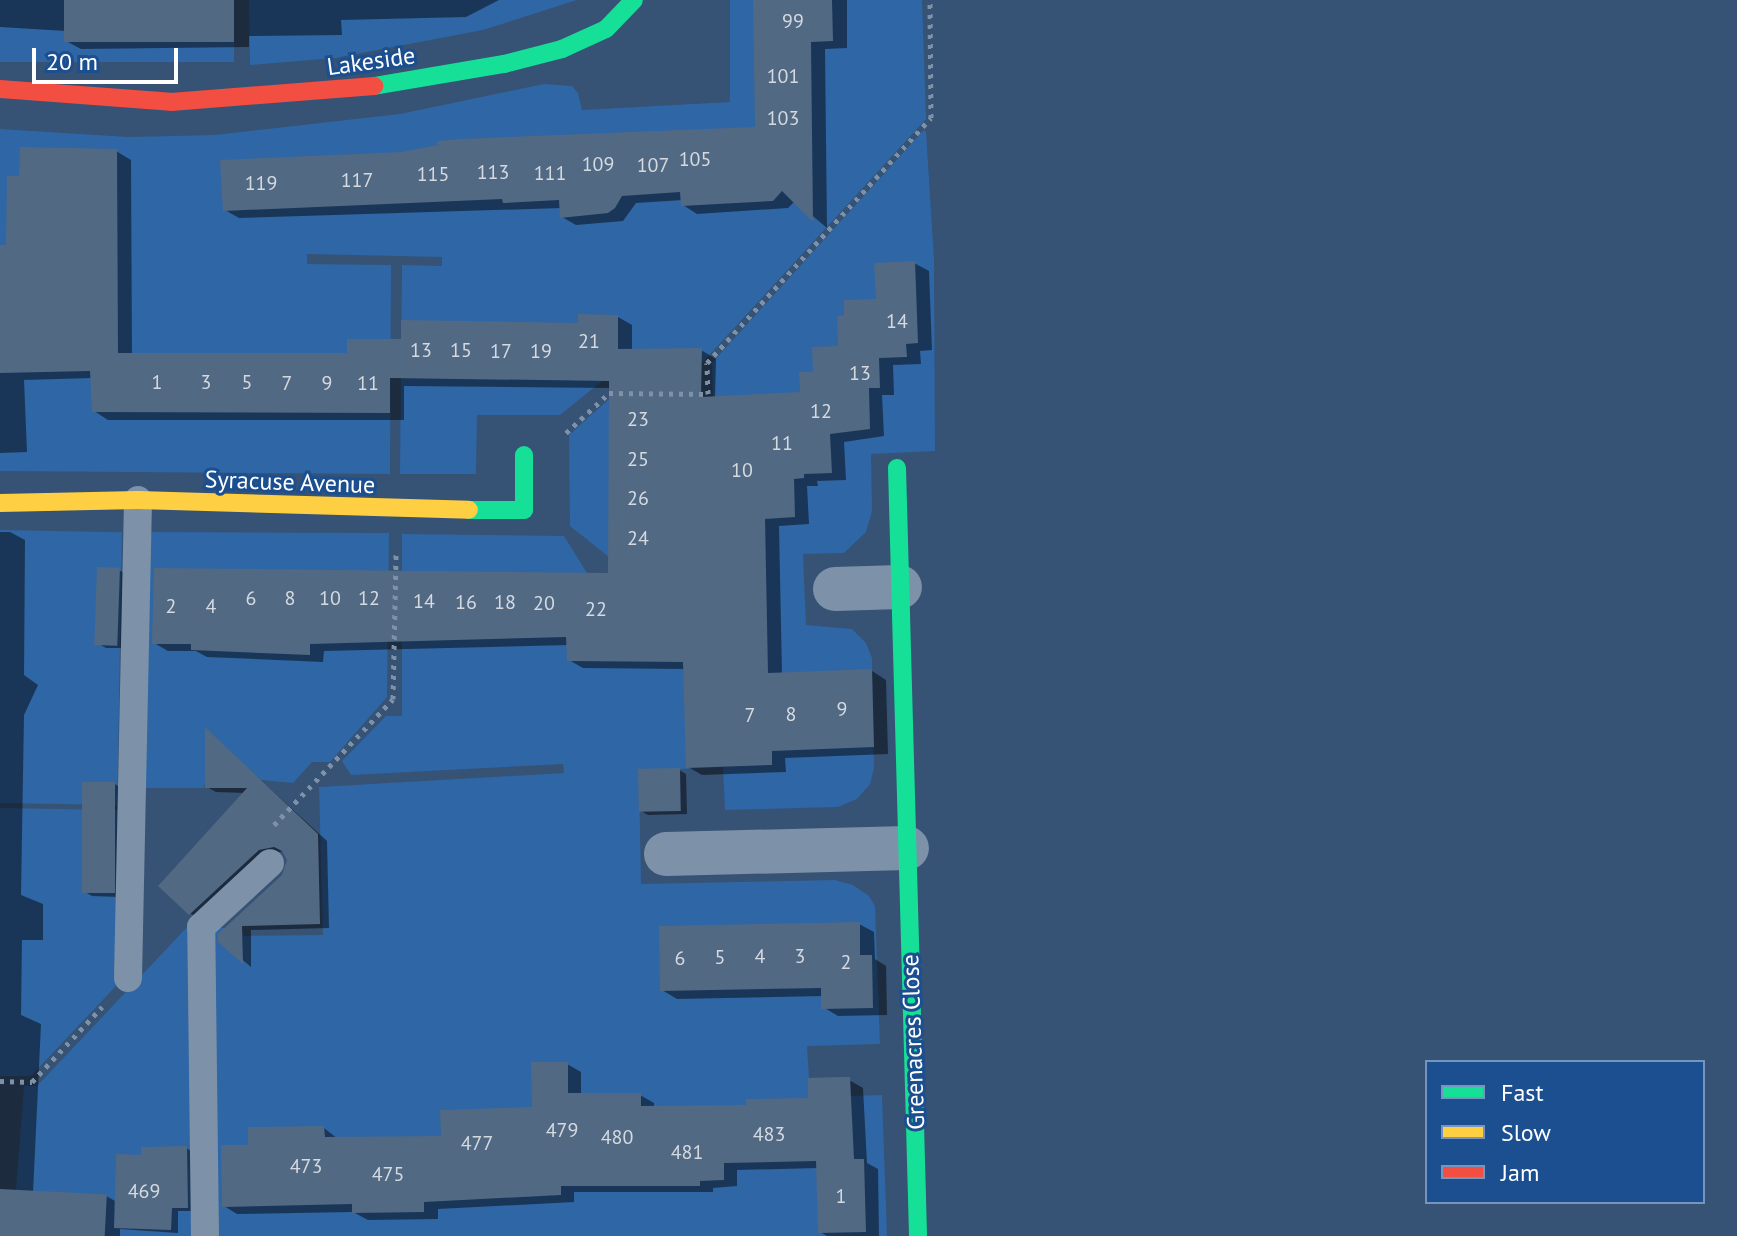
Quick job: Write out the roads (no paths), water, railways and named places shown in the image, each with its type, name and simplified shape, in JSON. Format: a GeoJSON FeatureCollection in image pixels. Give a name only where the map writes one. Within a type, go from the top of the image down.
{"type":"FeatureCollection","features":[{"type":"Feature","properties":{"kind":"street","name":"Lakeside"},"geometry":{"type":"LineString","coordinates":[[0,89],[171,102],[358,89],[504,64],[562,49],[606,29],[634,0]]}},
{"type":"Feature","properties":{"kind":"street","name":"Syracuse Avenue"},"geometry":{"type":"LineString","coordinates":[[0,503],[138,500],[524,510],[524,455]]}},
{"type":"Feature","properties":{"kind":"street","name":"Greenacres Close"},"geometry":{"type":"LineString","coordinates":[[897,468],[918,1236]]}},
{"type":"Feature","properties":{"kind":"street"},"geometry":{"type":"LineString","coordinates":[[835,589],[900,587]]}},
{"type":"Feature","properties":{"kind":"street"},"geometry":{"type":"LineString","coordinates":[[666,854],[907,848]]}},
{"type":"Feature","properties":{"kind":"lane"},"geometry":{"type":"LineString","coordinates":[[128,978],[138,500]]}},
{"type":"Feature","properties":{"kind":"lane"},"geometry":{"type":"LineString","coordinates":[[205,1236],[201,927],[270,863]]}}]}
